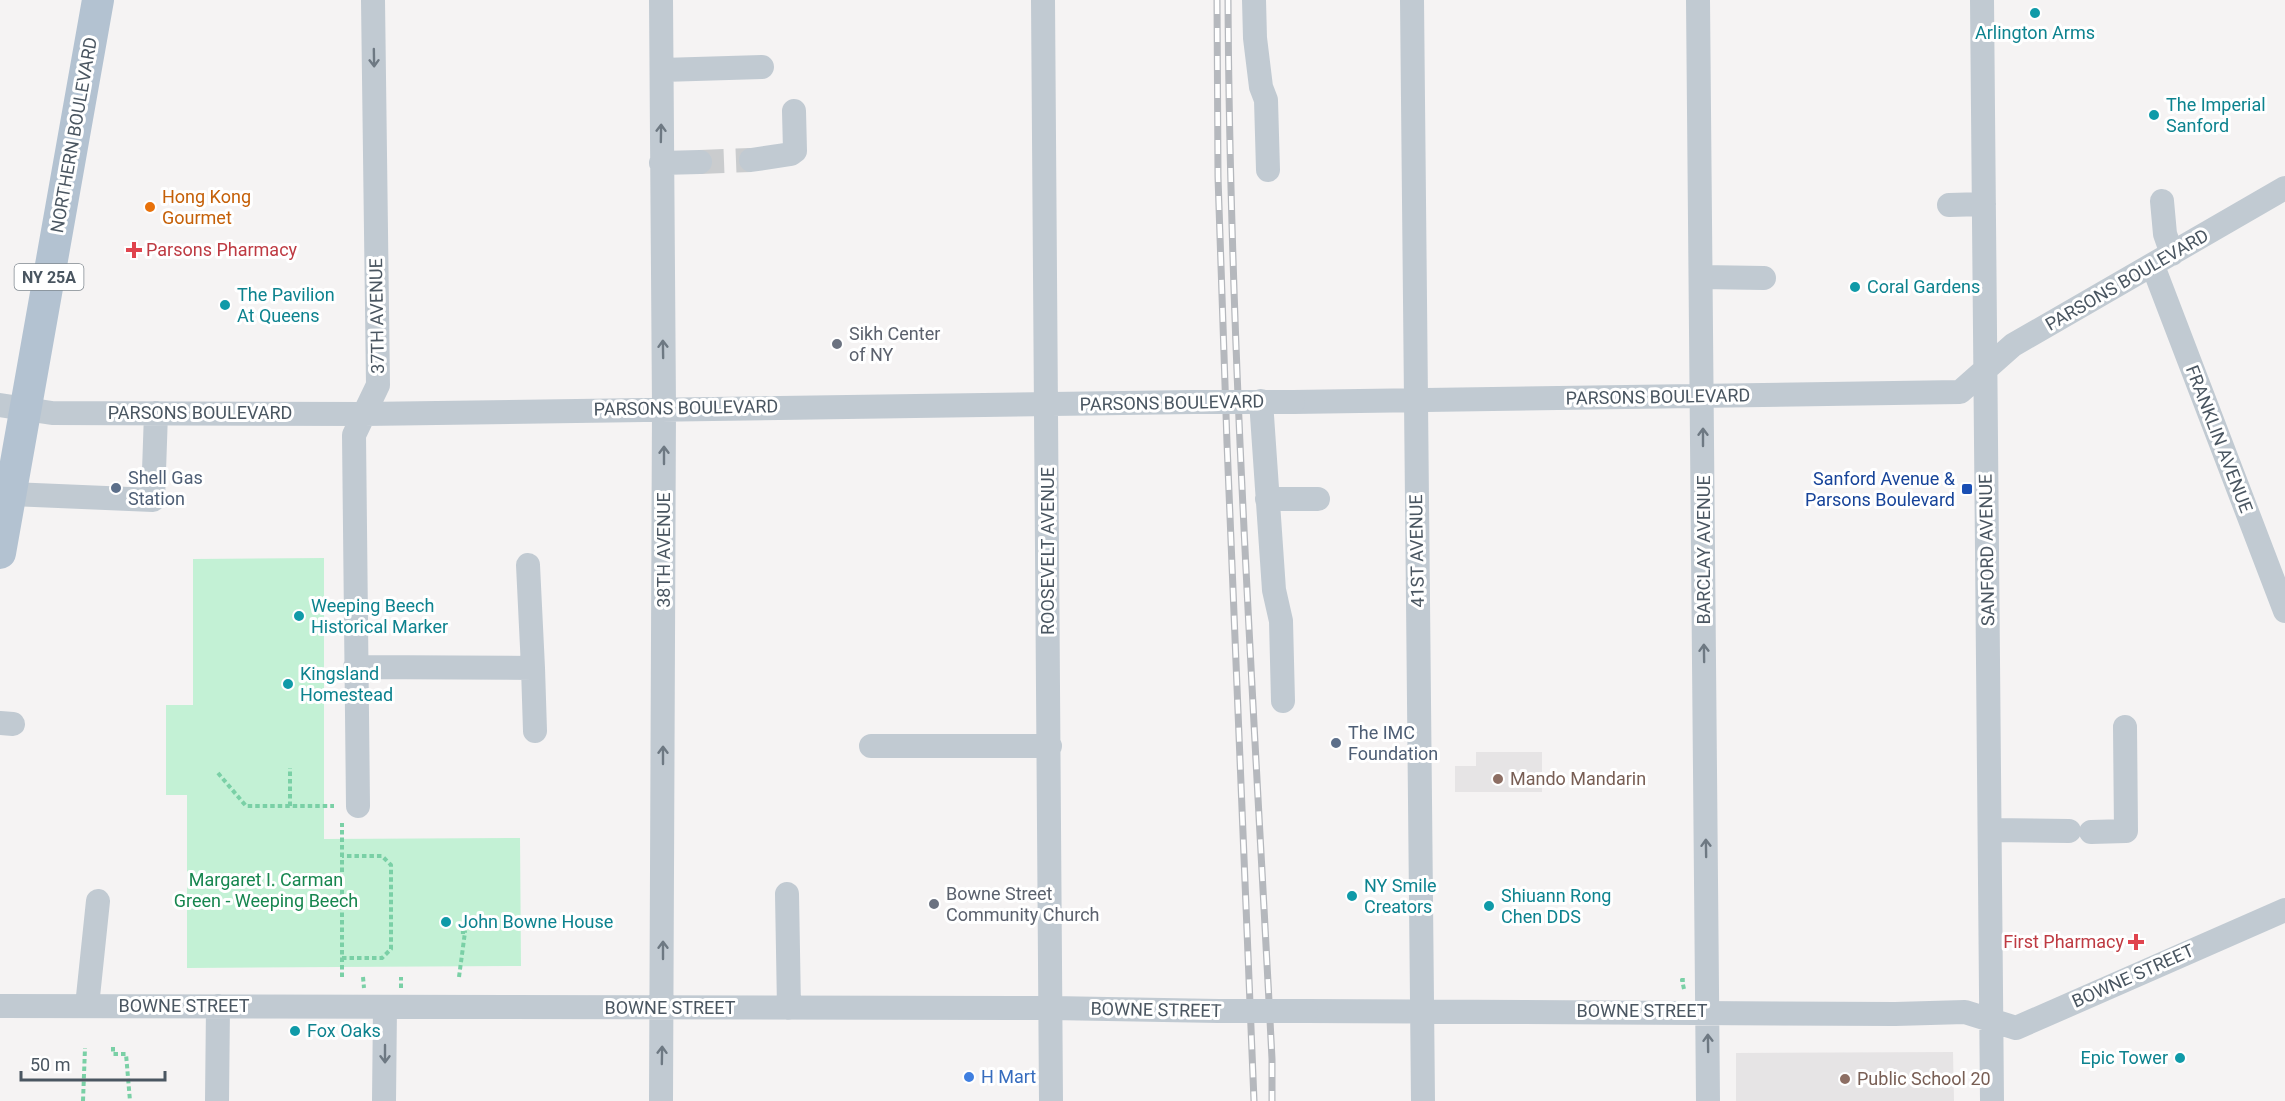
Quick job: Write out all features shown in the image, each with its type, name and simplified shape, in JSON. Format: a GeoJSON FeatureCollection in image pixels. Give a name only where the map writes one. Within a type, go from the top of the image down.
{"type":"FeatureCollection","features":[{"type":"Feature","properties":{"kind":"main road","name":"NORTHERN BOULEVARD"},"geometry":{"type":"LineString","coordinates":[[0,554],[10,494],[13,407],[98,0]]}},
{"type":"Feature","properties":{"kind":"street","name":"37TH AVENUE"},"geometry":{"type":"LineString","coordinates":[[345,812],[355,667],[354,435],[378,385],[373,0]]}},
{"type":"Feature","properties":{"kind":"street","name":"38TH AVENUE"},"geometry":{"type":"LineString","coordinates":[[661,0],[664,408],[661,1101]]}},
{"type":"Feature","properties":{"kind":"street","name":"ROOSEVELT AVENUE"},"geometry":{"type":"LineString","coordinates":[[1043,0],[1051,1101]]}},
{"type":"Feature","properties":{"kind":"street"},"geometry":{"type":"LineString","coordinates":[[1254,0],[1255,38],[1261,87],[1266,100],[1268,170]]}},
{"type":"Feature","properties":{"kind":"street","name":"41ST AVENUE"},"geometry":{"type":"LineString","coordinates":[[1412,0],[1423,1101]]}},
{"type":"Feature","properties":{"kind":"street","name":"BARCLAY AVENUE"},"geometry":{"type":"LineString","coordinates":[[1698,0],[1708,1101]]}},
{"type":"Feature","properties":{"kind":"street","name":"SANFORD AVENUE"},"geometry":{"type":"LineString","coordinates":[[1982,0],[1992,1101]]}},
{"type":"Feature","properties":{"kind":"street"},"geometry":{"type":"LineString","coordinates":[[662,70],[762,67]]}},
{"type":"Feature","properties":{"kind":"street"},"geometry":{"type":"LineString","coordinates":[[752,160],[791,154],[795,151],[794,111]]}},
{"type":"Feature","properties":{"kind":"street"},"geometry":{"type":"LineString","coordinates":[[661,163],[700,162]]}},
{"type":"Feature","properties":{"kind":"street","name":"PARSONS BOULEVARD"},"geometry":{"type":"LineString","coordinates":[[13,407],[52,413],[364,414],[664,408],[1702,397],[1960,392],[2013,345],[2285,188]]}},
{"type":"Feature","properties":{"kind":"street","name":"FRANKLIN AVENUE"},"geometry":{"type":"LineString","coordinates":[[2162,201],[2165,234],[2162,260],[2285,611]]}},
{"type":"Feature","properties":{"kind":"street"},"geometry":{"type":"LineString","coordinates":[[1949,205],[1984,204]]}},
{"type":"Feature","properties":{"kind":"street"},"geometry":{"type":"LineString","coordinates":[[1701,278],[1764,278]]}},
{"type":"Feature","properties":{"kind":"street"},"geometry":{"type":"LineString","coordinates":[[1261,401],[1274,590],[1281,621],[1283,701]]}},
{"type":"Feature","properties":{"kind":"street"},"geometry":{"type":"LineString","coordinates":[[10,494],[153,500],[156,413]]}},
{"type":"Feature","properties":{"kind":"street"},"geometry":{"type":"LineString","coordinates":[[1267,499],[1318,499]]}},
{"type":"Feature","properties":{"kind":"street"},"geometry":{"type":"LineString","coordinates":[[528,565],[535,731]]}},
{"type":"Feature","properties":{"kind":"street"},"geometry":{"type":"LineString","coordinates":[[355,667],[533,668]]}},
{"type":"Feature","properties":{"kind":"street"},"geometry":{"type":"LineString","coordinates":[[1990,830],[2126,831],[2124,727]]}},
{"type":"Feature","properties":{"kind":"street"},"geometry":{"type":"LineString","coordinates":[[871,746],[1050,746]]}},
{"type":"Feature","properties":{"kind":"street"},"geometry":{"type":"LineString","coordinates":[[787,894],[789,1008]]}},
{"type":"Feature","properties":{"kind":"street"},"geometry":{"type":"LineString","coordinates":[[87,1006],[98,901]]}},
{"type":"Feature","properties":{"kind":"street","name":"BOWNE STREET"},"geometry":{"type":"LineString","coordinates":[[0,1006],[1965,1012],[2016,1028],[2285,910]]}},
{"type":"Feature","properties":{"kind":"street"},"geometry":{"type":"LineString","coordinates":[[217,1101],[222,1006]]}},
{"type":"Feature","properties":{"kind":"street"},"geometry":{"type":"LineString","coordinates":[[222,1006],[226,1101]]}},
{"type":"Feature","properties":{"kind":"street"},"geometry":{"type":"LineString","coordinates":[[384,1101],[385,1006]]}},
{"type":"Feature","properties":{"kind":"path"},"geometry":{"type":"LineString","coordinates":[[302,693],[333,692]]}},
{"type":"Feature","properties":{"kind":"path"},"geometry":{"type":"LineString","coordinates":[[290,768],[290,806]]}},
{"type":"Feature","properties":{"kind":"path"},"geometry":{"type":"LineString","coordinates":[[218,773],[246,806],[290,806],[345,812],[342,856],[342,977]]}},
{"type":"Feature","properties":{"kind":"path"},"geometry":{"type":"LineString","coordinates":[[342,856],[381,856],[391,864],[391,949],[382,958],[342,958]]}},
{"type":"Feature","properties":{"kind":"path"},"geometry":{"type":"LineString","coordinates":[[459,977],[465,932],[460,932]]}},
{"type":"Feature","properties":{"kind":"path"},"geometry":{"type":"LineString","coordinates":[[113,1047],[113,1054],[126,1054],[130,1101]]}},
{"type":"Feature","properties":{"kind":"path"},"geometry":{"type":"LineString","coordinates":[[83,1101],[85,1048]]}},
{"type":"Feature","properties":{"kind":"shaded area","name":"Mando Mandarin"},"geometry":{"type":"Polygon","coordinates":[[[1476,752],[1542,752],[1542,792],[1455,792],[1455,766],[1476,766],[1476,752]]]}},
{"type":"Feature","properties":{"kind":"shaded area","name":"Public School 20"},"geometry":{"type":"Polygon","coordinates":[[[1953,1052],[1954,1101],[1736,1101],[1736,1053],[1953,1052]]]}},
{"type":"Feature","properties":{"kind":"green space","name":"Margaret I. Carman Green - Weeping Beech"},"geometry":{"type":"Polygon","coordinates":[[[324,558],[324,839],[520,838],[521,966],[187,968],[187,795],[166,795],[166,705],[193,705],[193,559],[324,558]]]}},
{"type":"Feature","properties":{"kind":"tunnel"},"geometry":{"type":"LineString","coordinates":[[700,162],[751,160]]}},
{"type":"Feature","properties":{"kind":"railway"},"geometry":{"type":"LineString","coordinates":[[1217,0],[1218,177],[1254,1101]]}},
{"type":"Feature","properties":{"kind":"railway"},"geometry":{"type":"LineString","coordinates":[[1228,0],[1238,398],[1272,1059],[1272,1101]]}},
{"type":"Feature","properties":{"kind":"place","name":"Arlington Arms"},"geometry":{"type":"Point","coordinates":[2035,13]}},
{"type":"Feature","properties":{"kind":"place","name":"The Imperial Sanford"},"geometry":{"type":"Point","coordinates":[2154,115]}},
{"type":"Feature","properties":{"kind":"place","name":"Hong Kong Gourmet"},"geometry":{"type":"Point","coordinates":[150,207]}},
{"type":"Feature","properties":{"kind":"place","name":"Parsons Pharmacy"},"geometry":{"type":"Point","coordinates":[134,250]}},
{"type":"Feature","properties":{"kind":"place","name":"Coral Gardens"},"geometry":{"type":"Point","coordinates":[1855,287]}},
{"type":"Feature","properties":{"kind":"place","name":"The Pavilion At Queens"},"geometry":{"type":"Point","coordinates":[225,305]}},
{"type":"Feature","properties":{"kind":"place","name":"Sikh Center of NY"},"geometry":{"type":"Point","coordinates":[837,344]}},
{"type":"Feature","properties":{"kind":"place","name":"Shell Gas Station"},"geometry":{"type":"Point","coordinates":[116,488]}},
{"type":"Feature","properties":{"kind":"place","name":"Sanford Avenue & Parsons Boulevard"},"geometry":{"type":"Point","coordinates":[1967,489]}},
{"type":"Feature","properties":{"kind":"place","name":"Weeping Beech Historical Marker"},"geometry":{"type":"Point","coordinates":[299,616]}},
{"type":"Feature","properties":{"kind":"place","name":"Kingsland Homestead"},"geometry":{"type":"Point","coordinates":[288,684]}},
{"type":"Feature","properties":{"kind":"place","name":"The IMC Foundation"},"geometry":{"type":"Point","coordinates":[1336,743]}},
{"type":"Feature","properties":{"kind":"place","name":"Mando Mandarin"},"geometry":{"type":"Point","coordinates":[1498,779]}},
{"type":"Feature","properties":{"kind":"place","name":"NY Smile Creators"},"geometry":{"type":"Point","coordinates":[1352,896]}},
{"type":"Feature","properties":{"kind":"place","name":"Bowne Street Community Church"},"geometry":{"type":"Point","coordinates":[934,904]}},
{"type":"Feature","properties":{"kind":"place","name":"Shiuann Rong Chen DDS"},"geometry":{"type":"Point","coordinates":[1489,906]}},
{"type":"Feature","properties":{"kind":"place","name":"John Bowne House"},"geometry":{"type":"Point","coordinates":[446,922]}},
{"type":"Feature","properties":{"kind":"place","name":"First Pharmacy"},"geometry":{"type":"Point","coordinates":[2136,942]}},
{"type":"Feature","properties":{"kind":"place","name":"Fox Oaks"},"geometry":{"type":"Point","coordinates":[295,1031]}},
{"type":"Feature","properties":{"kind":"place","name":"Epic Tower"},"geometry":{"type":"Point","coordinates":[2180,1058]}},
{"type":"Feature","properties":{"kind":"place","name":"H Mart"},"geometry":{"type":"Point","coordinates":[969,1077]}},
{"type":"Feature","properties":{"kind":"place","name":"Public School 20"},"geometry":{"type":"Point","coordinates":[1845,1079]}}]}
